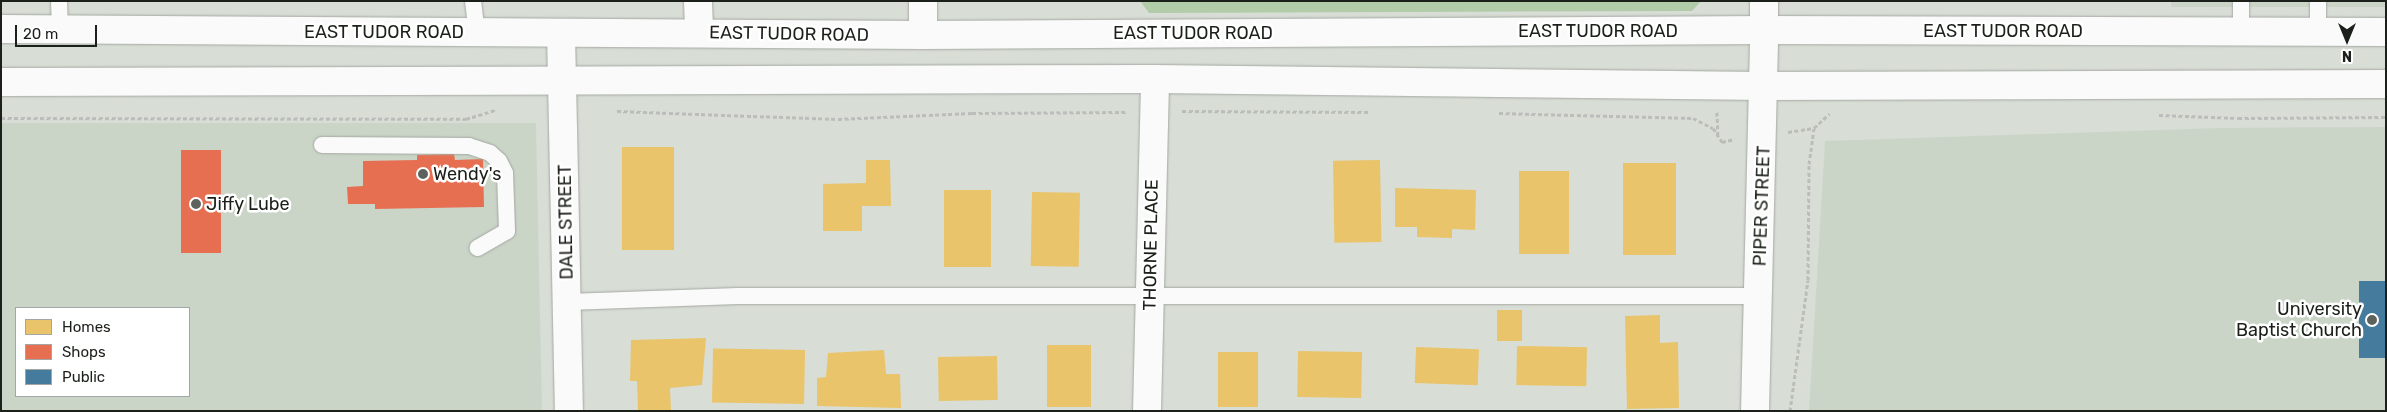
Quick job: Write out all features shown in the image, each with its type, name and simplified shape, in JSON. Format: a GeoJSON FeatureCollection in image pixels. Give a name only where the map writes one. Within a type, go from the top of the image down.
{"type":"FeatureCollection","features":[{"type":"Feature","properties":{"kind":"main road"},"geometry":{"type":"LineString","coordinates":[[698,1],[699,33]]}},
{"type":"Feature","properties":{"kind":"main road"},"geometry":{"type":"LineString","coordinates":[[923,1],[923,35]]}},
{"type":"Feature","properties":{"kind":"main road","name":"PIPER STREET"},"geometry":{"type":"LineString","coordinates":[[1755,411],[1764,86],[1764,1]]}},
{"type":"Feature","properties":{"kind":"main road","name":"EAST TUDOR ROAD"},"geometry":{"type":"LineString","coordinates":[[1,29],[923,35],[1764,30],[2386,32]]}},
{"type":"Feature","properties":{"kind":"main road","name":"DALE STREET"},"geometry":{"type":"LineString","coordinates":[[562,33],[569,411]]}},
{"type":"Feature","properties":{"kind":"main road"},"geometry":{"type":"LineString","coordinates":[[1,82],[1155,79],[1764,86],[2386,84]]}},
{"type":"Feature","properties":{"kind":"main road","name":"THORNE PLACE"},"geometry":{"type":"LineString","coordinates":[[1148,411],[1155,79]]}},
{"type":"Feature","properties":{"kind":"lane"},"geometry":{"type":"LineString","coordinates":[[59,1],[60,29]]}},
{"type":"Feature","properties":{"kind":"lane"},"geometry":{"type":"LineString","coordinates":[[473,1],[477,32]]}},
{"type":"Feature","properties":{"kind":"lane"},"geometry":{"type":"LineString","coordinates":[[2241,1],[2241,31]]}},
{"type":"Feature","properties":{"kind":"lane"},"geometry":{"type":"LineString","coordinates":[[2318,1],[2318,31]]}},
{"type":"Feature","properties":{"kind":"lane"},"geometry":{"type":"LineString","coordinates":[[322,145],[470,146],[490,153],[499,161],[505,173],[507,231],[477,248]]}},
{"type":"Feature","properties":{"kind":"lane"},"geometry":{"type":"LineString","coordinates":[[567,302],[738,296],[1759,296]]}},
{"type":"Feature","properties":{"kind":"path"},"geometry":{"type":"LineString","coordinates":[[1,118],[466,119],[504,108]]}},
{"type":"Feature","properties":{"kind":"path"},"geometry":{"type":"LineString","coordinates":[[609,110],[838,120],[972,113],[1375,112]]}},
{"type":"Feature","properties":{"kind":"path"},"geometry":{"type":"LineString","coordinates":[[1493,112],[1540,116],[1693,118],[1713,128],[1722,142]]}},
{"type":"Feature","properties":{"kind":"path"},"geometry":{"type":"LineString","coordinates":[[1790,411],[1808,280],[1808,164],[1814,128]]}},
{"type":"Feature","properties":{"kind":"shaded area"},"geometry":{"type":"Polygon","coordinates":[[[2171,1],[2386,1],[2386,7],[2171,7],[2171,1]]]}},
{"type":"Feature","properties":{"kind":"shaded area"},"geometry":{"type":"Polygon","coordinates":[[[1,123],[536,123],[542,411],[1,411],[1,123]]]}},
{"type":"Feature","properties":{"kind":"shaded area"},"geometry":{"type":"Polygon","coordinates":[[[2386,127],[2386,411],[1809,411],[1825,141],[2219,128],[2386,127]]]}},
{"type":"Feature","properties":{"kind":"green space"},"geometry":{"type":"Polygon","coordinates":[[[1140,1],[1701,1],[1692,11],[1149,13],[1140,1]]]}},
{"type":"Feature","properties":{"kind":"building: Homes"},"geometry":{"type":"Polygon","coordinates":[[[622,147],[674,147],[674,250],[622,250],[622,147]]]}},
{"type":"Feature","properties":{"kind":"building: Homes"},"geometry":{"type":"Polygon","coordinates":[[[866,160],[890,160],[891,206],[862,206],[862,231],[823,231],[823,184],[866,183],[866,160]]]}},
{"type":"Feature","properties":{"kind":"building: Homes"},"geometry":{"type":"Polygon","coordinates":[[[1380,160],[1381,242],[1334,243],[1333,161],[1380,160]]]}},
{"type":"Feature","properties":{"kind":"building: Homes"},"geometry":{"type":"Polygon","coordinates":[[[1623,163],[1676,163],[1676,255],[1623,255],[1623,163]]]}},
{"type":"Feature","properties":{"kind":"building: Homes"},"geometry":{"type":"Polygon","coordinates":[[[1519,171],[1569,171],[1569,254],[1519,254],[1519,171]]]}},
{"type":"Feature","properties":{"kind":"building: Homes"},"geometry":{"type":"Polygon","coordinates":[[[1395,188],[1476,190],[1475,230],[1452,229],[1452,238],[1417,237],[1417,227],[1395,227],[1395,188]]]}},
{"type":"Feature","properties":{"kind":"building: Homes"},"geometry":{"type":"Polygon","coordinates":[[[944,190],[991,190],[991,267],[944,267],[944,190]]]}},
{"type":"Feature","properties":{"kind":"building: Homes"},"geometry":{"type":"Polygon","coordinates":[[[1032,192],[1080,193],[1079,267],[1031,266],[1032,192]]]}},
{"type":"Feature","properties":{"kind":"building: Homes"},"geometry":{"type":"Polygon","coordinates":[[[1497,310],[1522,310],[1522,341],[1497,341],[1497,310]]]}},
{"type":"Feature","properties":{"kind":"building: Homes"},"geometry":{"type":"Polygon","coordinates":[[[1660,315],[1660,343],[1678,342],[1679,408],[1627,409],[1625,316],[1660,315]]]}},
{"type":"Feature","properties":{"kind":"building: Homes"},"geometry":{"type":"Polygon","coordinates":[[[706,338],[702,385],[670,388],[671,411],[638,411],[637,381],[630,381],[631,340],[706,338]]]}},
{"type":"Feature","properties":{"kind":"building: Homes"},"geometry":{"type":"Polygon","coordinates":[[[1047,345],[1091,345],[1091,407],[1047,407],[1047,345]]]}},
{"type":"Feature","properties":{"kind":"building: Homes"},"geometry":{"type":"Polygon","coordinates":[[[1517,346],[1587,347],[1586,386],[1516,385],[1517,346]]]}},
{"type":"Feature","properties":{"kind":"building: Homes"},"geometry":{"type":"Polygon","coordinates":[[[1416,347],[1479,349],[1478,385],[1415,383],[1416,347]]]}},
{"type":"Feature","properties":{"kind":"building: Homes"},"geometry":{"type":"Polygon","coordinates":[[[713,348],[805,350],[804,404],[712,402],[713,348]]]}},
{"type":"Feature","properties":{"kind":"building: Homes"},"geometry":{"type":"Polygon","coordinates":[[[884,350],[886,374],[900,374],[901,408],[817,406],[817,378],[826,377],[828,353],[884,350]]]}},
{"type":"Feature","properties":{"kind":"building: Homes"},"geometry":{"type":"Polygon","coordinates":[[[1298,351],[1362,352],[1361,398],[1297,397],[1298,351]]]}},
{"type":"Feature","properties":{"kind":"building: Homes"},"geometry":{"type":"Polygon","coordinates":[[[1218,352],[1258,352],[1258,407],[1218,407],[1218,352]]]}},
{"type":"Feature","properties":{"kind":"building: Homes"},"geometry":{"type":"Polygon","coordinates":[[[997,356],[998,400],[939,401],[938,357],[997,356]]]}},
{"type":"Feature","properties":{"kind":"building: Shops"},"geometry":{"type":"Polygon","coordinates":[[[181,150],[221,150],[221,253],[181,253],[181,150]]]}},
{"type":"Feature","properties":{"kind":"building: Shops","name":"Wendy's"},"geometry":{"type":"Polygon","coordinates":[[[454,154],[455,160],[483,159],[484,207],[375,209],[375,204],[348,204],[347,187],[363,186],[363,161],[417,160],[417,155],[454,154]]]}},
{"type":"Feature","properties":{"kind":"building: Public","name":"University Baptist Church"},"geometry":{"type":"Polygon","coordinates":[[[2359,281],[2386,281],[2386,358],[2359,358],[2359,281]]]}},
{"type":"Feature","properties":{"kind":"place","name":"Wendy's"},"geometry":{"type":"Point","coordinates":[423,174]}},
{"type":"Feature","properties":{"kind":"place","name":"Jiffy Lube"},"geometry":{"type":"Point","coordinates":[196,204]}},
{"type":"Feature","properties":{"kind":"place","name":"University Baptist Church"},"geometry":{"type":"Point","coordinates":[2372,320]}}]}
